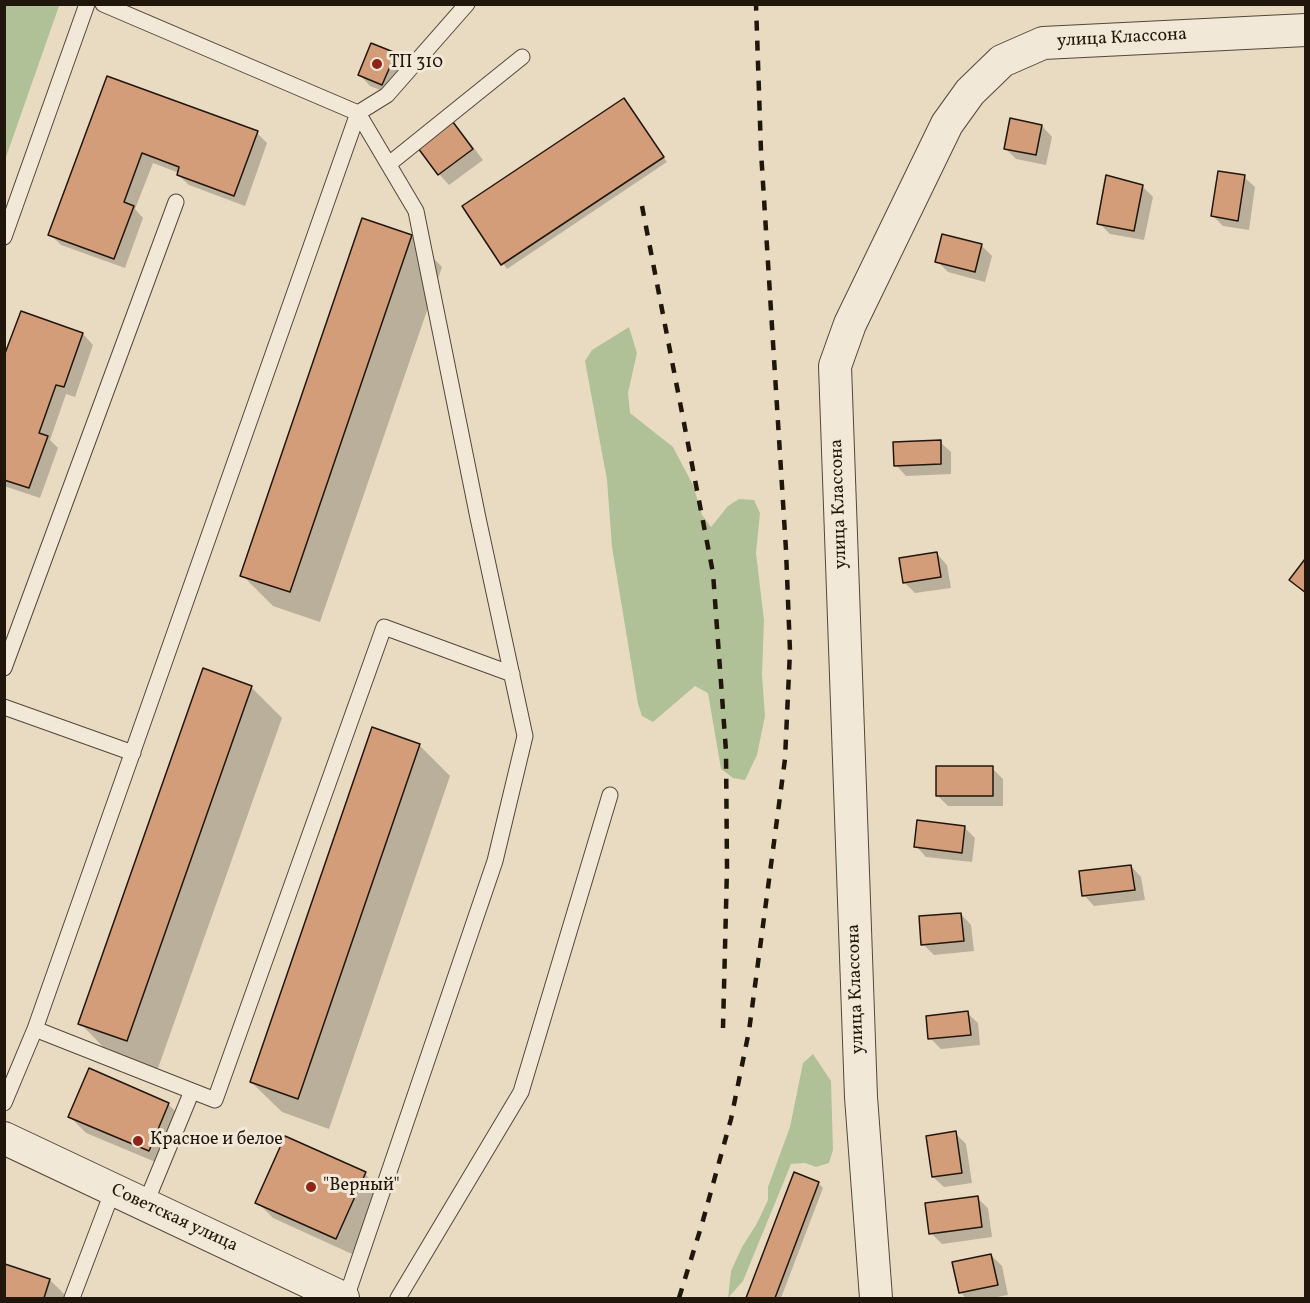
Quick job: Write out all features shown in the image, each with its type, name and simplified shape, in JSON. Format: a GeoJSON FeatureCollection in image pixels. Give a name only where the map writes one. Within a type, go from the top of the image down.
{"type":"FeatureCollection","features":[{"type":"Feature","properties":{"kind":"street","name":"улица Классона"},"geometry":{"type":"LineString","coordinates":[[876,1299],[861,1097],[835,366],[850,324],[947,124],[970,92],[1002,61],[1043,43],[1305,30]]}},
{"type":"Feature","properties":{"kind":"street","name":"Советская улица"},"geometry":{"type":"LineString","coordinates":[[4,1138],[345,1299]]}},
{"type":"Feature","properties":{"kind":"lane"},"geometry":{"type":"LineString","coordinates":[[4,237],[87,4]]}},
{"type":"Feature","properties":{"kind":"lane"},"geometry":{"type":"LineString","coordinates":[[103,4],[358,112],[416,211],[525,736],[495,861],[345,1299]]}},
{"type":"Feature","properties":{"kind":"lane"},"geometry":{"type":"LineString","coordinates":[[4,1103],[35,1029],[358,112],[387,95],[467,4]]}},
{"type":"Feature","properties":{"kind":"lane"},"geometry":{"type":"LineString","coordinates":[[388,164],[522,57]]}},
{"type":"Feature","properties":{"kind":"lane"},"geometry":{"type":"LineString","coordinates":[[4,668],[176,202]]}},
{"type":"Feature","properties":{"kind":"lane"},"geometry":{"type":"LineString","coordinates":[[35,1029],[215,1100],[384,627],[512,674]]}},
{"type":"Feature","properties":{"kind":"lane"},"geometry":{"type":"LineString","coordinates":[[4,707],[133,753]]}},
{"type":"Feature","properties":{"kind":"lane"},"geometry":{"type":"LineString","coordinates":[[398,1299],[521,1092],[610,795]]}},
{"type":"Feature","properties":{"kind":"lane"},"geometry":{"type":"LineString","coordinates":[[145,1205],[192,1091]]}},
{"type":"Feature","properties":{"kind":"lane"},"geometry":{"type":"LineString","coordinates":[[72,1299],[113,1190]]}},
{"type":"Feature","properties":{"kind":"green space"},"geometry":{"type":"Polygon","coordinates":[[[5,4],[54,4],[59,6],[5,160],[5,4]]]}},
{"type":"Feature","properties":{"kind":"green space"},"geometry":{"type":"Polygon","coordinates":[[[629,327],[637,353],[628,393],[630,413],[673,447],[693,485],[702,515],[711,527],[728,506],[739,499],[754,500],[760,513],[756,553],[764,620],[762,675],[765,716],[757,755],[745,780],[733,778],[721,769],[708,693],[695,686],[653,722],[642,716],[638,704],[612,547],[607,480],[585,361],[592,350],[629,327]]]}},
{"type":"Feature","properties":{"kind":"green space"},"geometry":{"type":"Polygon","coordinates":[[[813,1054],[831,1081],[833,1150],[829,1163],[816,1167],[805,1163],[791,1164],[743,1281],[728,1298],[731,1271],[768,1200],[768,1187],[790,1127],[803,1063],[813,1054]]]}},
{"type":"Feature","properties":{"kind":"building","name":"ТП 310"},"geometry":{"type":"Polygon","coordinates":[[[371,43],[396,53],[382,85],[358,75],[371,43]]]}},
{"type":"Feature","properties":{"kind":"building"},"geometry":{"type":"Polygon","coordinates":[[[107,76],[258,131],[234,196],[177,175],[179,167],[142,153],[124,202],[134,206],[114,259],[48,235],[107,76]]]}},
{"type":"Feature","properties":{"kind":"building"},"geometry":{"type":"Polygon","coordinates":[[[624,98],[664,157],[501,265],[462,206],[624,98]]]}},
{"type":"Feature","properties":{"kind":"building"},"geometry":{"type":"Polygon","coordinates":[[[1010,118],[1042,125],[1036,155],[1004,149],[1010,118]]]}},
{"type":"Feature","properties":{"kind":"building"},"geometry":{"type":"Polygon","coordinates":[[[453,122],[473,149],[438,175],[418,148],[453,122]]]}},
{"type":"Feature","properties":{"kind":"building"},"geometry":{"type":"Polygon","coordinates":[[[1218,171],[1245,175],[1238,221],[1211,216],[1218,171]]]}},
{"type":"Feature","properties":{"kind":"building"},"geometry":{"type":"Polygon","coordinates":[[[1106,175],[1143,185],[1134,231],[1097,224],[1106,175]]]}},
{"type":"Feature","properties":{"kind":"building"},"geometry":{"type":"Polygon","coordinates":[[[362,218],[412,235],[290,592],[240,576],[362,218]]]}},
{"type":"Feature","properties":{"kind":"building"},"geometry":{"type":"Polygon","coordinates":[[[942,234],[982,244],[975,272],[935,262],[942,234]]]}},
{"type":"Feature","properties":{"kind":"building"},"geometry":{"type":"Polygon","coordinates":[[[21,311],[83,333],[64,387],[56,385],[39,433],[48,436],[29,488],[4,480],[4,356],[21,311]]]}},
{"type":"Feature","properties":{"kind":"building"},"geometry":{"type":"Polygon","coordinates":[[[941,440],[941,464],[894,466],[893,442],[941,440]]]}},
{"type":"Feature","properties":{"kind":"building"},"geometry":{"type":"Polygon","coordinates":[[[937,552],[941,577],[903,583],[899,558],[937,552]]]}},
{"type":"Feature","properties":{"kind":"building"},"geometry":{"type":"Polygon","coordinates":[[[1306,559],[1306,593],[1289,580],[1306,559]]]}},
{"type":"Feature","properties":{"kind":"building"},"geometry":{"type":"Polygon","coordinates":[[[203,668],[252,686],[127,1041],[78,1024],[203,668]]]}},
{"type":"Feature","properties":{"kind":"building"},"geometry":{"type":"Polygon","coordinates":[[[372,727],[420,744],[298,1099],[250,1082],[372,727]]]}},
{"type":"Feature","properties":{"kind":"building"},"geometry":{"type":"Polygon","coordinates":[[[936,766],[993,766],[993,796],[936,796],[936,766]]]}},
{"type":"Feature","properties":{"kind":"building"},"geometry":{"type":"Polygon","coordinates":[[[917,820],[965,826],[962,853],[914,847],[917,820]]]}},
{"type":"Feature","properties":{"kind":"building"},"geometry":{"type":"Polygon","coordinates":[[[1131,865],[1135,890],[1082,896],[1079,871],[1131,865]]]}},
{"type":"Feature","properties":{"kind":"building"},"geometry":{"type":"Polygon","coordinates":[[[961,913],[964,941],[921,945],[919,916],[961,913]]]}},
{"type":"Feature","properties":{"kind":"building"},"geometry":{"type":"Polygon","coordinates":[[[968,1011],[971,1035],[928,1039],[926,1016],[968,1011]]]}},
{"type":"Feature","properties":{"kind":"building"},"geometry":{"type":"Polygon","coordinates":[[[89,1068],[169,1103],[149,1151],[68,1117],[89,1068]]]}},
{"type":"Feature","properties":{"kind":"building"},"geometry":{"type":"Polygon","coordinates":[[[956,1131],[962,1173],[932,1177],[926,1136],[956,1131]]]}},
{"type":"Feature","properties":{"kind":"building","name":"\"Верный\""},"geometry":{"type":"Polygon","coordinates":[[[285,1136],[366,1172],[336,1239],[255,1203],[285,1136]]]}},
{"type":"Feature","properties":{"kind":"building"},"geometry":{"type":"Polygon","coordinates":[[[794,1172],[819,1182],[775,1298],[746,1298],[794,1172]]]}},
{"type":"Feature","properties":{"kind":"building"},"geometry":{"type":"Polygon","coordinates":[[[978,1196],[982,1227],[929,1234],[925,1203],[978,1196]]]}},
{"type":"Feature","properties":{"kind":"building"},"geometry":{"type":"Polygon","coordinates":[[[991,1254],[998,1285],[959,1293],[952,1262],[991,1254]]]}},
{"type":"Feature","properties":{"kind":"building"},"geometry":{"type":"Polygon","coordinates":[[[5,1264],[50,1279],[44,1298],[4,1298],[5,1264]]]}},
{"type":"Feature","properties":{"kind":"railway"},"geometry":{"type":"LineString","coordinates":[[679,1298],[731,1119],[749,1031],[785,759],[790,651],[786,550],[761,151],[756,4]]}},
{"type":"Feature","properties":{"kind":"railway"},"geometry":{"type":"LineString","coordinates":[[642,206],[713,573],[726,751],[727,868],[723,1028]]}},
{"type":"Feature","properties":{"kind":"place","name":"ТП 310"},"geometry":{"type":"Point","coordinates":[377,64]}},
{"type":"Feature","properties":{"kind":"place","name":"Красное и белое"},"geometry":{"type":"Point","coordinates":[138,1141]}},
{"type":"Feature","properties":{"kind":"place","name":"\"Верный\""},"geometry":{"type":"Point","coordinates":[311,1187]}}]}
